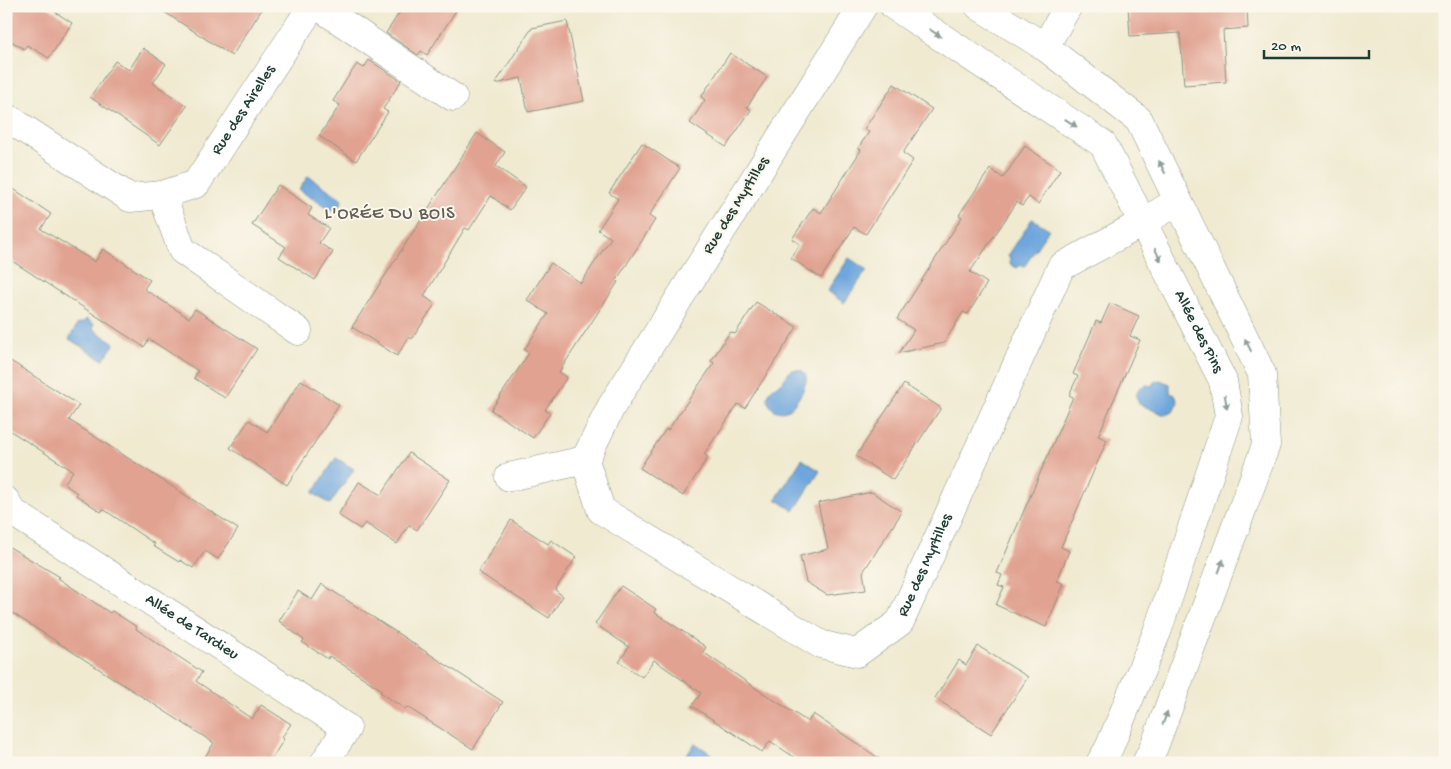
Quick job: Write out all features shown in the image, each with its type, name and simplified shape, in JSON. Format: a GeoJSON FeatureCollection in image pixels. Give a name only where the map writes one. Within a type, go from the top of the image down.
{"type":"FeatureCollection","features":[{"type":"Feature","properties":{"kind":"street","name":"Rue des Airelles"},"geometry":{"type":"LineString","coordinates":[[6,117],[130,198],[162,195],[196,184],[312,6]]}},
{"type":"Feature","properties":{"kind":"street"},"geometry":{"type":"LineString","coordinates":[[318,6],[452,97]]}},
{"type":"Feature","properties":{"kind":"street","name":"Rue des Myrtilles"},"geometry":{"type":"LineString","coordinates":[[863,6],[611,407],[585,460],[601,510],[820,644],[857,652],[900,622],[1061,267],[1178,201]]}},
{"type":"Feature","properties":{"kind":"street","name":"Allée des Pins"},"geometry":{"type":"LineString","coordinates":[[894,6],[1103,144],[1223,381],[1229,416],[1157,632],[1109,748],[1100,763]]}},
{"type":"Feature","properties":{"kind":"street"},"geometry":{"type":"LineString","coordinates":[[979,6],[1045,47],[1139,120],[1262,374],[1266,445],[1154,747],[1146,763]]}},
{"type":"Feature","properties":{"kind":"street"},"geometry":{"type":"LineString","coordinates":[[1045,47],[1068,6]]}},
{"type":"Feature","properties":{"kind":"street"},"geometry":{"type":"LineString","coordinates":[[162,195],[182,250],[298,332]]}},
{"type":"Feature","properties":{"kind":"street"},"geometry":{"type":"LineString","coordinates":[[508,477],[585,460]]}},
{"type":"Feature","properties":{"kind":"street","name":"Allée de Tardieu"},"geometry":{"type":"LineString","coordinates":[[6,501],[11,511],[347,728],[324,763]]}},
{"type":"Feature","properties":{"kind":"water"},"geometry":{"type":"Polygon","coordinates":[[[308,176],[341,198],[342,202],[336,211],[332,211],[299,190],[308,176]]]}},
{"type":"Feature","properties":{"kind":"water"},"geometry":{"type":"Polygon","coordinates":[[[1032,219],[1049,229],[1024,267],[1021,265],[1017,268],[1010,264],[1008,256],[1032,219]]]}},
{"type":"Feature","properties":{"kind":"water"},"geometry":{"type":"Polygon","coordinates":[[[849,258],[867,270],[844,303],[827,291],[849,258]]]}},
{"type":"Feature","properties":{"kind":"water"},"geometry":{"type":"Polygon","coordinates":[[[86,319],[94,324],[93,329],[113,342],[114,345],[103,360],[69,339],[78,323],[83,323],[86,319]]]}},
{"type":"Feature","properties":{"kind":"water"},"geometry":{"type":"Polygon","coordinates":[[[792,370],[801,370],[805,374],[805,386],[797,401],[788,410],[780,412],[773,409],[768,402],[769,394],[774,387],[782,383],[792,370]]]}},
{"type":"Feature","properties":{"kind":"water"},"geometry":{"type":"Polygon","coordinates":[[[1160,380],[1170,384],[1170,393],[1175,395],[1178,402],[1173,412],[1165,415],[1139,404],[1136,396],[1139,388],[1147,385],[1152,386],[1154,382],[1160,380]]]}},
{"type":"Feature","properties":{"kind":"water"},"geometry":{"type":"Polygon","coordinates":[[[336,458],[354,469],[330,504],[313,493],[336,458]]]}},
{"type":"Feature","properties":{"kind":"water"},"geometry":{"type":"Polygon","coordinates":[[[802,459],[820,471],[794,511],[776,499],[802,459]]]}},
{"type":"Feature","properties":{"kind":"water"},"geometry":{"type":"Polygon","coordinates":[[[695,743],[724,763],[682,763],[695,743]]]}},
{"type":"Feature","properties":{"kind":"building"},"geometry":{"type":"Polygon","coordinates":[[[6,6],[46,6],[72,23],[49,58],[27,45],[24,49],[6,38],[6,6]]]}},
{"type":"Feature","properties":{"kind":"building"},"geometry":{"type":"Polygon","coordinates":[[[155,6],[264,6],[232,56],[155,6]]]}},
{"type":"Feature","properties":{"kind":"building"},"geometry":{"type":"Polygon","coordinates":[[[404,6],[459,6],[427,55],[421,51],[418,55],[386,33],[404,6]]]}},
{"type":"Feature","properties":{"kind":"building"},"geometry":{"type":"Polygon","coordinates":[[[1128,6],[1247,6],[1248,28],[1223,30],[1226,82],[1184,85],[1180,33],[1130,36],[1128,6]]]}},
{"type":"Feature","properties":{"kind":"building"},"geometry":{"type":"Polygon","coordinates":[[[567,21],[584,101],[528,112],[521,78],[495,84],[532,28],[567,21]]]}},
{"type":"Feature","properties":{"kind":"building"},"geometry":{"type":"Polygon","coordinates":[[[143,48],[166,64],[153,83],[187,106],[160,145],[90,97],[115,61],[129,70],[143,48]]]}},
{"type":"Feature","properties":{"kind":"building"},"geometry":{"type":"Polygon","coordinates":[[[730,53],[767,77],[747,107],[751,110],[726,147],[690,123],[705,100],[701,97],[730,53]]]}},
{"type":"Feature","properties":{"kind":"building"},"geometry":{"type":"Polygon","coordinates":[[[369,60],[401,81],[383,109],[388,112],[356,161],[319,136],[340,105],[333,101],[346,80],[357,64],[364,68],[369,60]]]}},
{"type":"Feature","properties":{"kind":"building"},"geometry":{"type":"Polygon","coordinates":[[[894,84],[932,109],[903,153],[913,160],[866,234],[854,227],[821,278],[791,258],[800,244],[792,239],[813,208],[821,213],[861,150],[858,148],[869,132],[864,129],[894,84]]]}},
{"type":"Feature","properties":{"kind":"building"},"geometry":{"type":"Polygon","coordinates":[[[477,133],[505,152],[496,166],[526,187],[510,210],[491,196],[469,230],[465,228],[424,296],[435,304],[412,339],[409,337],[397,356],[352,327],[477,133]]]}},
{"type":"Feature","properties":{"kind":"building"},"geometry":{"type":"Polygon","coordinates":[[[642,143],[680,168],[649,216],[655,220],[616,281],[618,282],[559,372],[567,377],[545,410],[550,413],[533,438],[491,410],[529,353],[524,350],[548,314],[527,300],[551,263],[581,283],[611,238],[598,230],[618,199],[609,193],[642,143]]]}},
{"type":"Feature","properties":{"kind":"building"},"geometry":{"type":"Polygon","coordinates":[[[1025,146],[1060,170],[1038,204],[1029,197],[1022,206],[1017,202],[970,272],[987,283],[968,314],[963,312],[944,343],[899,353],[914,330],[897,319],[962,217],[959,215],[990,169],[1003,178],[1025,146]]]}},
{"type":"Feature","properties":{"kind":"building"},"geometry":{"type":"Polygon","coordinates":[[[6,184],[51,214],[41,229],[95,262],[103,249],[150,280],[144,289],[189,318],[195,309],[257,349],[225,398],[194,378],[198,371],[149,339],[144,347],[6,257],[6,184]]]}},
{"type":"Feature","properties":{"kind":"building"},"geometry":{"type":"Polygon","coordinates":[[[278,185],[312,208],[308,215],[329,228],[319,243],[333,252],[315,280],[279,257],[286,247],[252,225],[278,185]]]}},
{"type":"Feature","properties":{"kind":"building"},"geometry":{"type":"Polygon","coordinates":[[[756,302],[797,327],[745,408],[738,404],[704,454],[708,457],[683,496],[640,468],[714,363],[711,361],[730,332],[735,334],[756,302]]]}},
{"type":"Feature","properties":{"kind":"building"},"geometry":{"type":"Polygon","coordinates":[[[1110,303],[1139,316],[1130,336],[1140,340],[1098,436],[1107,440],[1061,547],[1069,551],[1057,581],[1064,584],[1046,627],[996,605],[1004,587],[998,585],[1002,575],[997,573],[1073,397],[1069,395],[1078,376],[1073,374],[1096,321],[1101,323],[1110,303]]]}},
{"type":"Feature","properties":{"kind":"building"},"geometry":{"type":"Polygon","coordinates":[[[6,358],[79,405],[69,420],[238,529],[218,559],[205,551],[193,568],[180,560],[179,562],[153,546],[155,544],[103,509],[101,512],[76,495],[77,493],[64,484],[73,471],[6,428],[6,358]]]}},
{"type":"Feature","properties":{"kind":"building"},"geometry":{"type":"Polygon","coordinates":[[[301,380],[339,405],[287,485],[230,448],[249,420],[267,432],[301,380]]]}},
{"type":"Feature","properties":{"kind":"building"},"geometry":{"type":"Polygon","coordinates":[[[904,384],[941,408],[893,480],[856,456],[904,384]]]}},
{"type":"Feature","properties":{"kind":"building"},"geometry":{"type":"Polygon","coordinates":[[[409,453],[450,480],[417,530],[409,525],[397,544],[365,523],[360,529],[338,515],[359,482],[381,495],[409,453]]]}},
{"type":"Feature","properties":{"kind":"building"},"geometry":{"type":"Polygon","coordinates":[[[872,492],[902,512],[863,572],[866,590],[827,595],[806,582],[800,556],[828,549],[818,503],[872,492]]]}},
{"type":"Feature","properties":{"kind":"building"},"geometry":{"type":"Polygon","coordinates":[[[511,520],[548,544],[551,540],[576,557],[555,590],[563,596],[549,618],[478,572],[511,520]]]}},
{"type":"Feature","properties":{"kind":"building"},"geometry":{"type":"Polygon","coordinates":[[[6,545],[60,577],[58,578],[110,613],[112,611],[137,627],[136,629],[202,672],[196,681],[252,719],[261,705],[291,724],[269,763],[201,763],[214,743],[6,609],[6,545]]]}},
{"type":"Feature","properties":{"kind":"building"},"geometry":{"type":"Polygon","coordinates":[[[322,584],[503,702],[473,749],[407,707],[405,709],[380,692],[382,690],[329,656],[328,659],[302,642],[304,640],[279,621],[298,591],[312,600],[322,584]]]}},
{"type":"Feature","properties":{"kind":"building"},"geometry":{"type":"Polygon","coordinates":[[[621,586],[656,609],[654,612],[706,647],[703,652],[754,687],[808,722],[813,714],[886,763],[803,763],[770,741],[762,752],[692,706],[701,693],[654,660],[642,677],[619,662],[629,647],[595,624],[621,586]]]}},
{"type":"Feature","properties":{"kind":"building"},"geometry":{"type":"Polygon","coordinates":[[[978,646],[1028,677],[991,734],[935,698],[959,660],[966,665],[978,646]]]}},
{"type":"Feature","properties":{"kind":"district","name":"L'ORÉE DU BOIS"},"geometry":{"type":"Point","coordinates":[390,214]}}]}
